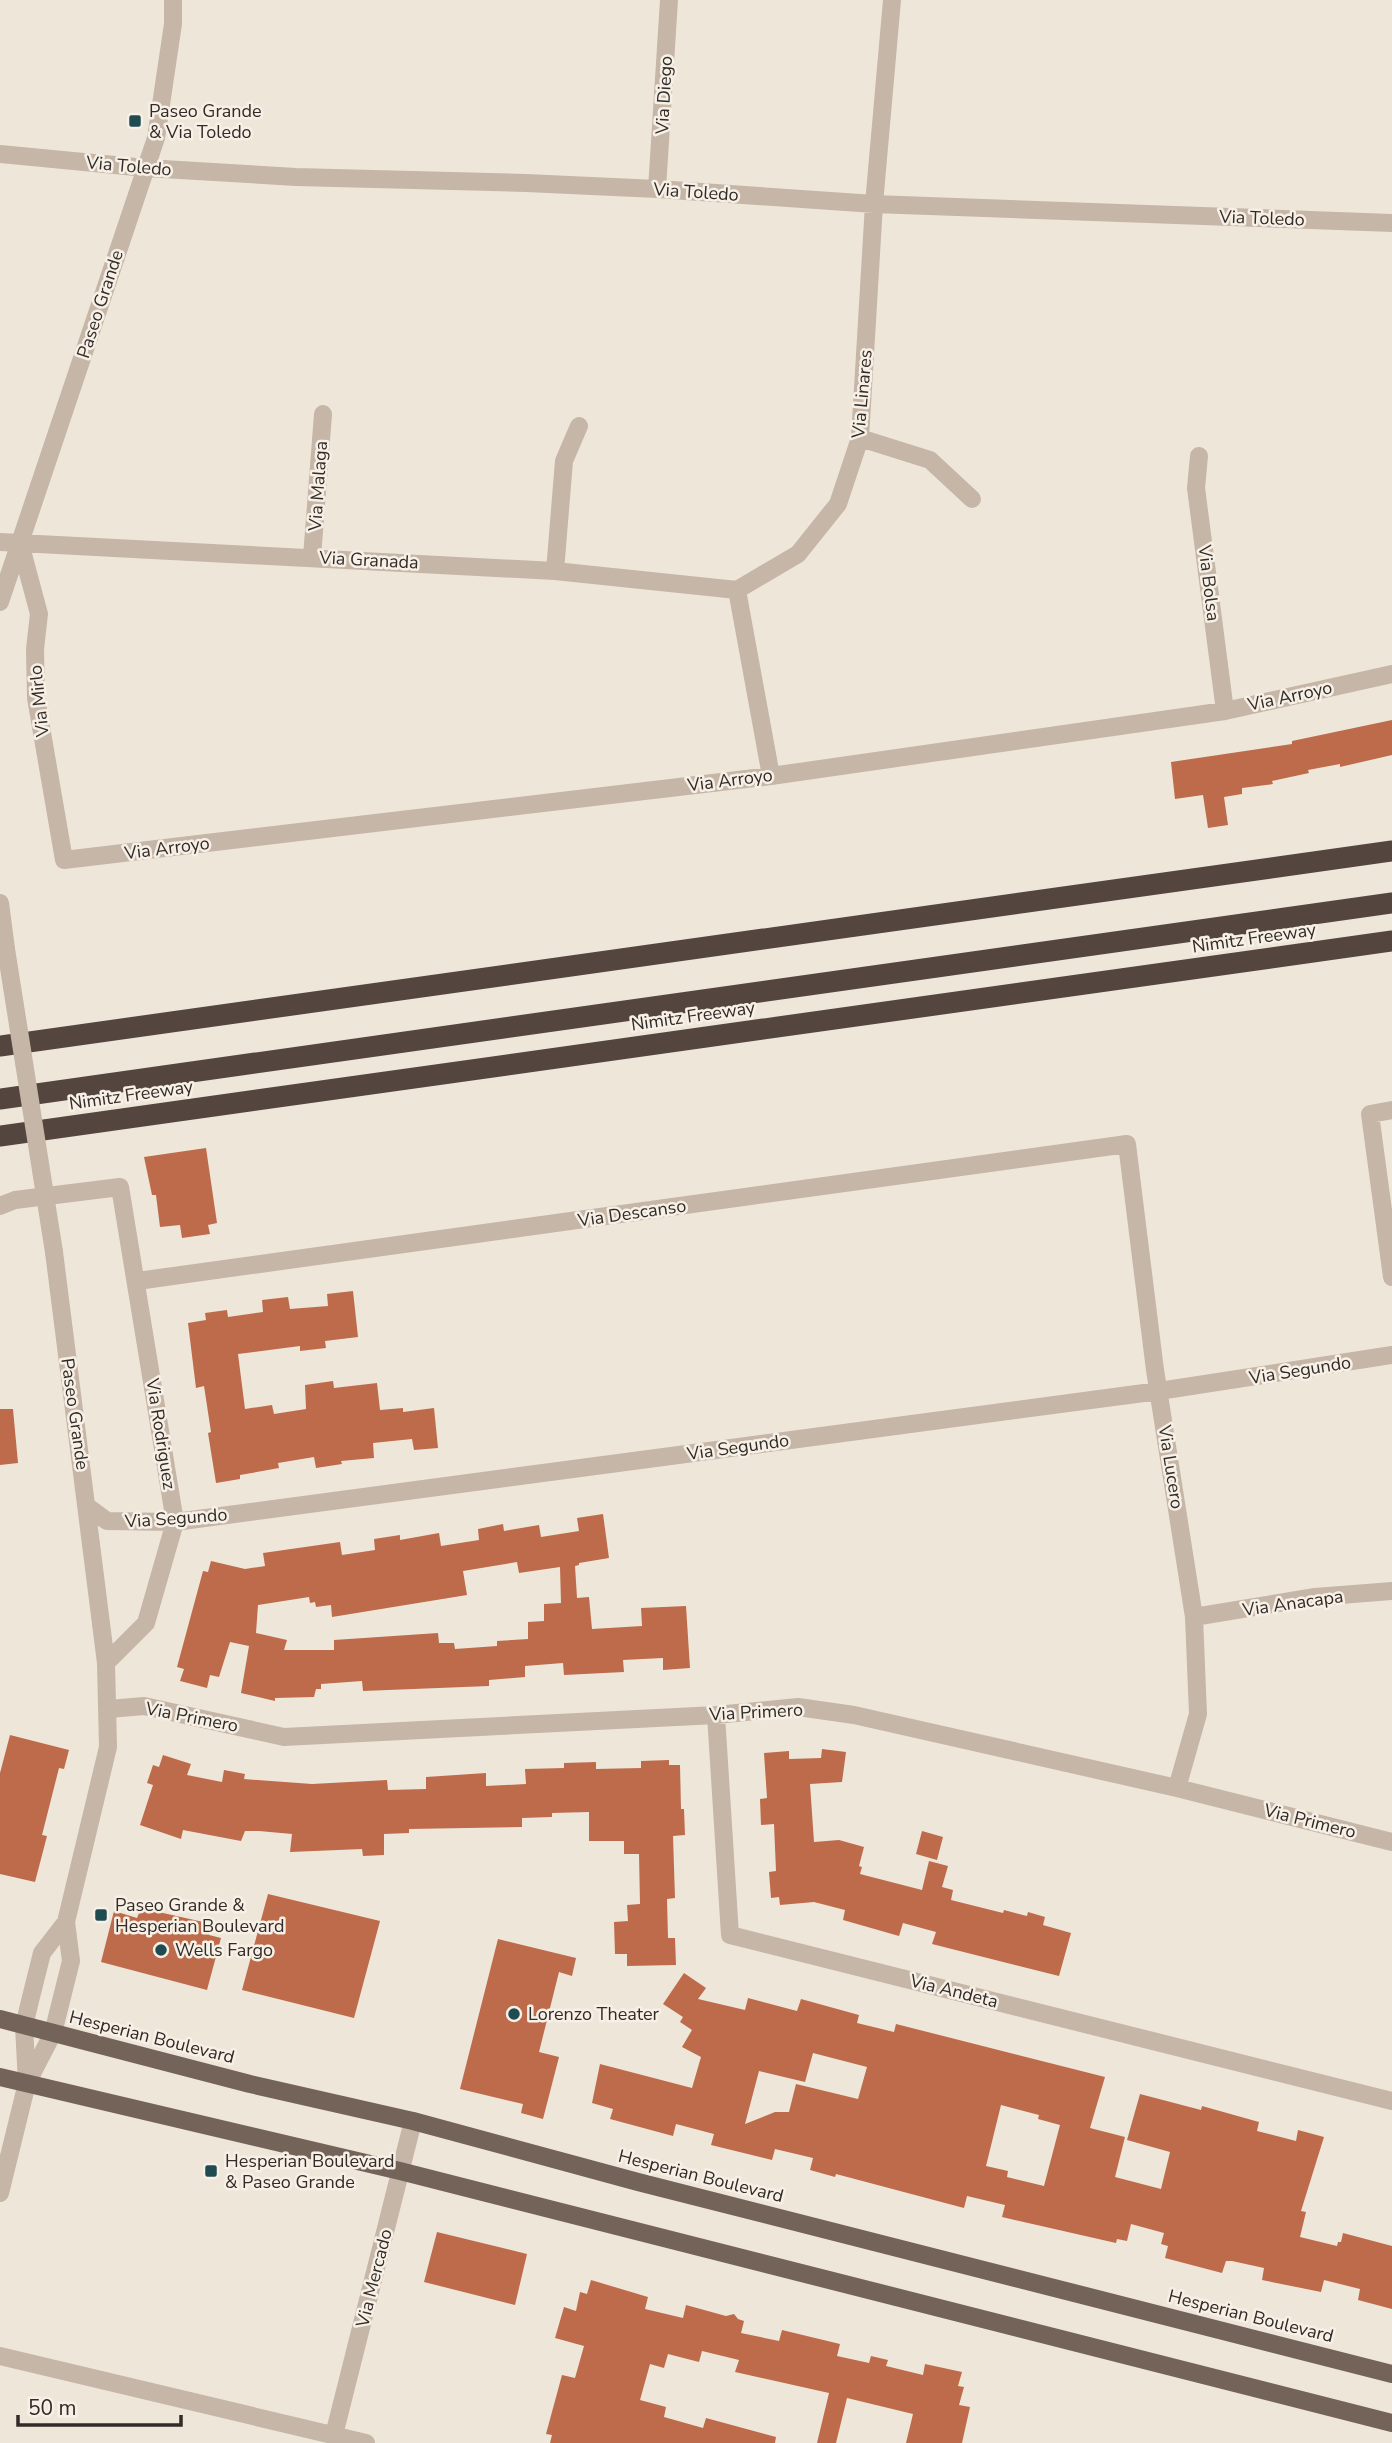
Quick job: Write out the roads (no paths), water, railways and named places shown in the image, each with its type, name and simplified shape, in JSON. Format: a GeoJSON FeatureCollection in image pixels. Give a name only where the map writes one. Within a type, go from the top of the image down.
{"type":"FeatureCollection","features":[{"type":"Feature","properties":{"kind":"highway"},"geometry":{"type":"LineString","coordinates":[[0,1046],[1392,851]]}},
{"type":"Feature","properties":{"kind":"highway"},"geometry":{"type":"LineString","coordinates":[[0,1099],[1392,903]]}},
{"type":"Feature","properties":{"kind":"highway","name":"Nimitz Freeway"},"geometry":{"type":"LineString","coordinates":[[0,1136],[1392,941]]}},
{"type":"Feature","properties":{"kind":"main road","name":"Hesperian Boulevard"},"geometry":{"type":"LineString","coordinates":[[0,2019],[250,2084],[413,2121],[639,2182],[1392,2374]]}},
{"type":"Feature","properties":{"kind":"main road"},"geometry":{"type":"LineString","coordinates":[[0,2077],[400,2171],[1392,2423]]}},
{"type":"Feature","properties":{"kind":"street","name":"Paseo Grande"},"geometry":{"type":"LineString","coordinates":[[0,602],[156,138],[173,24],[173,0]]}},
{"type":"Feature","properties":{"kind":"street","name":"Via Diego"},"geometry":{"type":"LineString","coordinates":[[657,189],[669,0]]}},
{"type":"Feature","properties":{"kind":"street","name":"Via Linares"},"geometry":{"type":"LineString","coordinates":[[737,590],[798,554],[838,504],[860,439],[874,204],[892,0]]}},
{"type":"Feature","properties":{"kind":"street","name":"Via Toledo"},"geometry":{"type":"LineString","coordinates":[[0,154],[146,168],[296,177],[657,189],[874,204],[1392,223]]}},
{"type":"Feature","properties":{"kind":"street","name":"Via Malaga"},"geometry":{"type":"LineString","coordinates":[[312,557],[323,414]]}},
{"type":"Feature","properties":{"kind":"street"},"geometry":{"type":"LineString","coordinates":[[555,572],[564,461],[579,426]]}},
{"type":"Feature","properties":{"kind":"street"},"geometry":{"type":"LineString","coordinates":[[860,439],[930,460],[972,499]]}},
{"type":"Feature","properties":{"kind":"street","name":"Via Bolsa"},"geometry":{"type":"LineString","coordinates":[[1199,456],[1196,488],[1225,710]]}},
{"type":"Feature","properties":{"kind":"street","name":"Via Granada"},"geometry":{"type":"LineString","coordinates":[[0,542],[555,572],[737,590]]}},
{"type":"Feature","properties":{"kind":"street","name":"Via Mirlo"},"geometry":{"type":"LineString","coordinates":[[20,543],[39,614],[35,649],[36,698],[64,860]]}},
{"type":"Feature","properties":{"kind":"street"},"geometry":{"type":"LineString","coordinates":[[737,590],[771,776]]}},
{"type":"Feature","properties":{"kind":"street","name":"Via Arroyo"},"geometry":{"type":"LineString","coordinates":[[64,860],[771,776],[1225,710],[1392,674]]}},
{"type":"Feature","properties":{"kind":"street","name":"Paseo Grande"},"geometry":{"type":"LineString","coordinates":[[0,903],[54,1252],[88,1507],[109,1709],[108,1747],[66,1923],[71,1961],[53,2033],[27,2083],[0,2193]]}},
{"type":"Feature","properties":{"kind":"street"},"geometry":{"type":"LineString","coordinates":[[1392,1110],[1370,1114],[1392,1277]]}},
{"type":"Feature","properties":{"kind":"street","name":"Via Descanso"},"geometry":{"type":"LineString","coordinates":[[137,1281],[1127,1144]]}},
{"type":"Feature","properties":{"kind":"street","name":"Via Lucero"},"geometry":{"type":"LineString","coordinates":[[1127,1144],[1159,1391],[1194,1617],[1198,1714],[1177,1788]]}},
{"type":"Feature","properties":{"kind":"street","name":"Via Rodriguez"},"geometry":{"type":"LineString","coordinates":[[0,1206],[15,1200],[120,1187],[175,1522],[145,1623],[106,1663]]}},
{"type":"Feature","properties":{"kind":"street","name":"Via Segundo"},"geometry":{"type":"LineString","coordinates":[[88,1507],[107,1521],[175,1522],[1159,1391],[1392,1355]]}},
{"type":"Feature","properties":{"kind":"street","name":"Via Anacapa"},"geometry":{"type":"LineString","coordinates":[[1194,1617],[1315,1597],[1392,1591]]}},
{"type":"Feature","properties":{"kind":"street","name":"Via Primero"},"geometry":{"type":"LineString","coordinates":[[109,1709],[144,1706],[284,1737],[716,1715],[798,1707],[854,1715],[1177,1788],[1392,1842]]}},
{"type":"Feature","properties":{"kind":"street","name":"Via Andeta"},"geometry":{"type":"LineString","coordinates":[[716,1715],[730,1935],[1392,2101]]}},
{"type":"Feature","properties":{"kind":"street","name":"Paseo Grande"},"geometry":{"type":"LineString","coordinates":[[27,2083],[24,2026],[42,1953],[66,1923]]}},
{"type":"Feature","properties":{"kind":"street","name":"Via Mercado"},"geometry":{"type":"LineString","coordinates":[[334,2435],[413,2121]]}},
{"type":"Feature","properties":{"kind":"street"},"geometry":{"type":"LineString","coordinates":[[0,2357],[366,2443]]}},
{"type":"Feature","properties":{"kind":"place","name":"Paseo Grande & Via Toledo"},"geometry":{"type":"Point","coordinates":[135,121]}},
{"type":"Feature","properties":{"kind":"place","name":"Paseo Grande & Hesperian Boulevard"},"geometry":{"type":"Point","coordinates":[101,1915]}},
{"type":"Feature","properties":{"kind":"place","name":"Wells Fargo"},"geometry":{"type":"Point","coordinates":[161,1950]}},
{"type":"Feature","properties":{"kind":"place","name":"Lorenzo Theater"},"geometry":{"type":"Point","coordinates":[514,2014]}},
{"type":"Feature","properties":{"kind":"place","name":"Hesperian Boulevard & Paseo Grande"},"geometry":{"type":"Point","coordinates":[211,2171]}}]}
